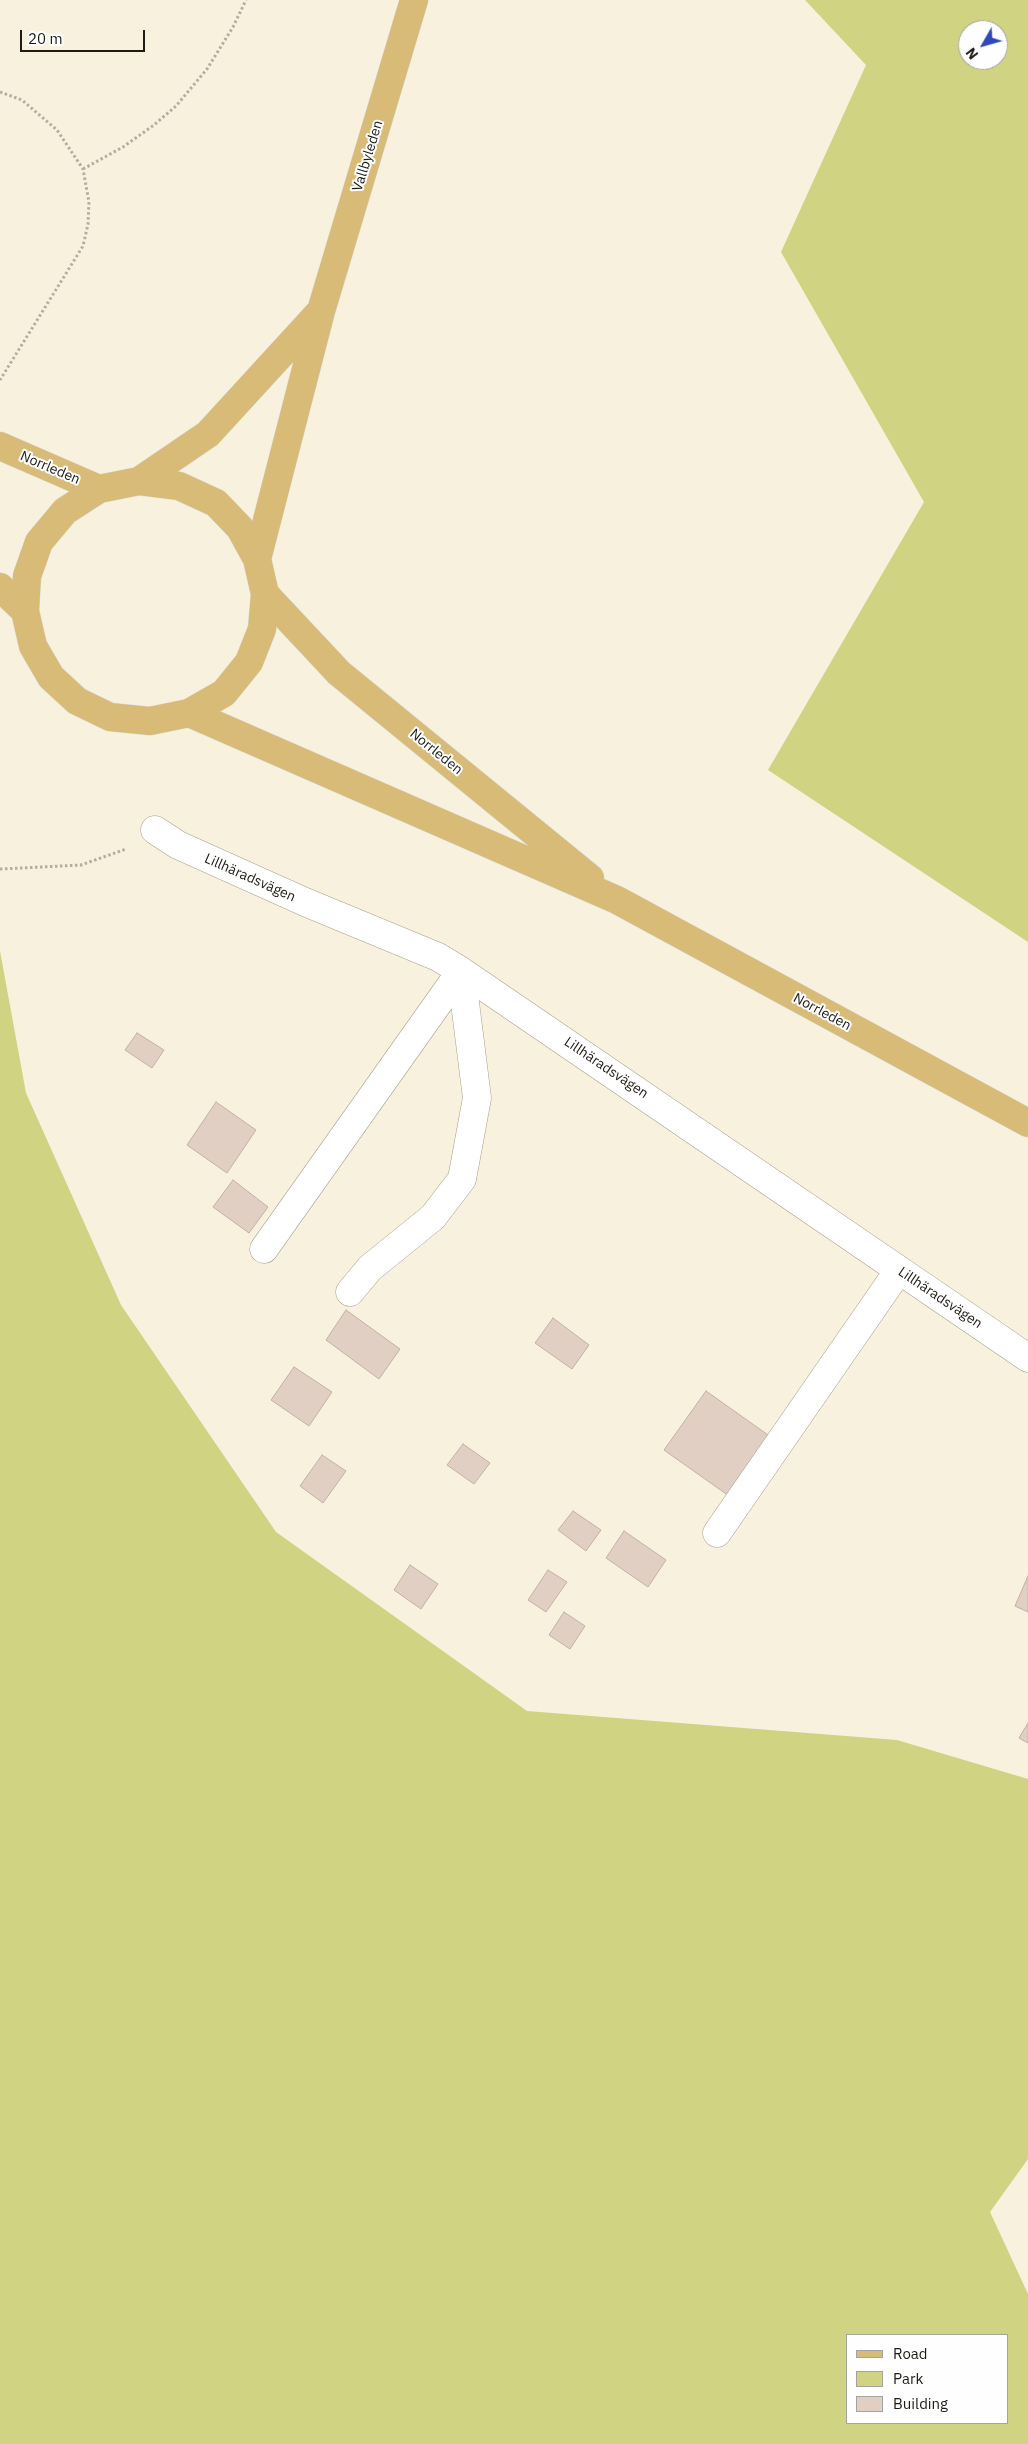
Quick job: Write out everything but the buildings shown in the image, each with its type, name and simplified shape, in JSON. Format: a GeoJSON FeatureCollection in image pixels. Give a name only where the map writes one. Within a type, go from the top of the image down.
{"type":"FeatureCollection","features":[{"type":"Feature","properties":{"kind":"main road","name":"Vallbyleden"},"geometry":{"type":"LineString","coordinates":[[257,559],[321,312],[414,0]]}},
{"type":"Feature","properties":{"kind":"main road","name":"Vallbyleden"},"geometry":{"type":"LineString","coordinates":[[139,481],[208,434],[321,312]]}},
{"type":"Feature","properties":{"kind":"main road","name":"Norrleden"},"geometry":{"type":"LineString","coordinates":[[0,446],[99,489]]}},
{"type":"Feature","properties":{"kind":"main road"},"geometry":{"type":"LineString","coordinates":[[139,481],[179,486],[216,503],[240,528],[257,559],[265,594],[262,629],[249,662],[224,692],[189,713],[150,722],[110,716],[78,701],[51,677],[33,646],[25,611],[27,576],[39,542],[65,511],[99,489],[139,481]]}},
{"type":"Feature","properties":{"kind":"main road"},"geometry":{"type":"LineString","coordinates":[[0,587],[25,611]]}},
{"type":"Feature","properties":{"kind":"main road","name":"Norrleden"},"geometry":{"type":"LineString","coordinates":[[265,594],[339,673],[617,900]]}},
{"type":"Feature","properties":{"kind":"main road","name":"Norrleden"},"geometry":{"type":"LineString","coordinates":[[189,713],[617,900],[1028,1123]]}},
{"type":"Feature","properties":{"kind":"street","name":"Lillhäradsvägen"},"geometry":{"type":"LineString","coordinates":[[154,830],[178,845],[438,957],[1028,1358]]}},
{"type":"Feature","properties":{"kind":"street"},"geometry":{"type":"LineString","coordinates":[[264,1249],[461,971]]}},
{"type":"Feature","properties":{"kind":"street"},"geometry":{"type":"LineString","coordinates":[[350,1292],[370,1268],[433,1217],[462,1179],[477,1098],[461,971]]}},
{"type":"Feature","properties":{"kind":"street"},"geometry":{"type":"LineString","coordinates":[[717,1534],[899,1270]]}},
{"type":"Feature","properties":{"kind":"path"},"geometry":{"type":"LineString","coordinates":[[83,169],[123,147],[154,125],[176,106],[207,68],[234,27],[246,0]]}},
{"type":"Feature","properties":{"kind":"path"},"geometry":{"type":"LineString","coordinates":[[0,92],[22,100],[56,130],[83,169],[89,202],[84,246],[0,380]]}},
{"type":"Feature","properties":{"kind":"path"},"geometry":{"type":"LineString","coordinates":[[0,869],[81,865],[142,844],[154,830]]}},
{"type":"Feature","properties":{"kind":"green space"},"geometry":{"type":"Polygon","coordinates":[[[805,0],[1028,0],[1028,942],[768,770],[924,502],[781,252],[866,65],[805,0]]]}},
{"type":"Feature","properties":{"kind":"green space"},"geometry":{"type":"Polygon","coordinates":[[[0,951],[26,1093],[121,1305],[276,1532],[527,1711],[897,1740],[1028,1779],[1028,2159],[990,2212],[1028,2294],[1028,2444],[0,2444],[0,951]]]}}]}
